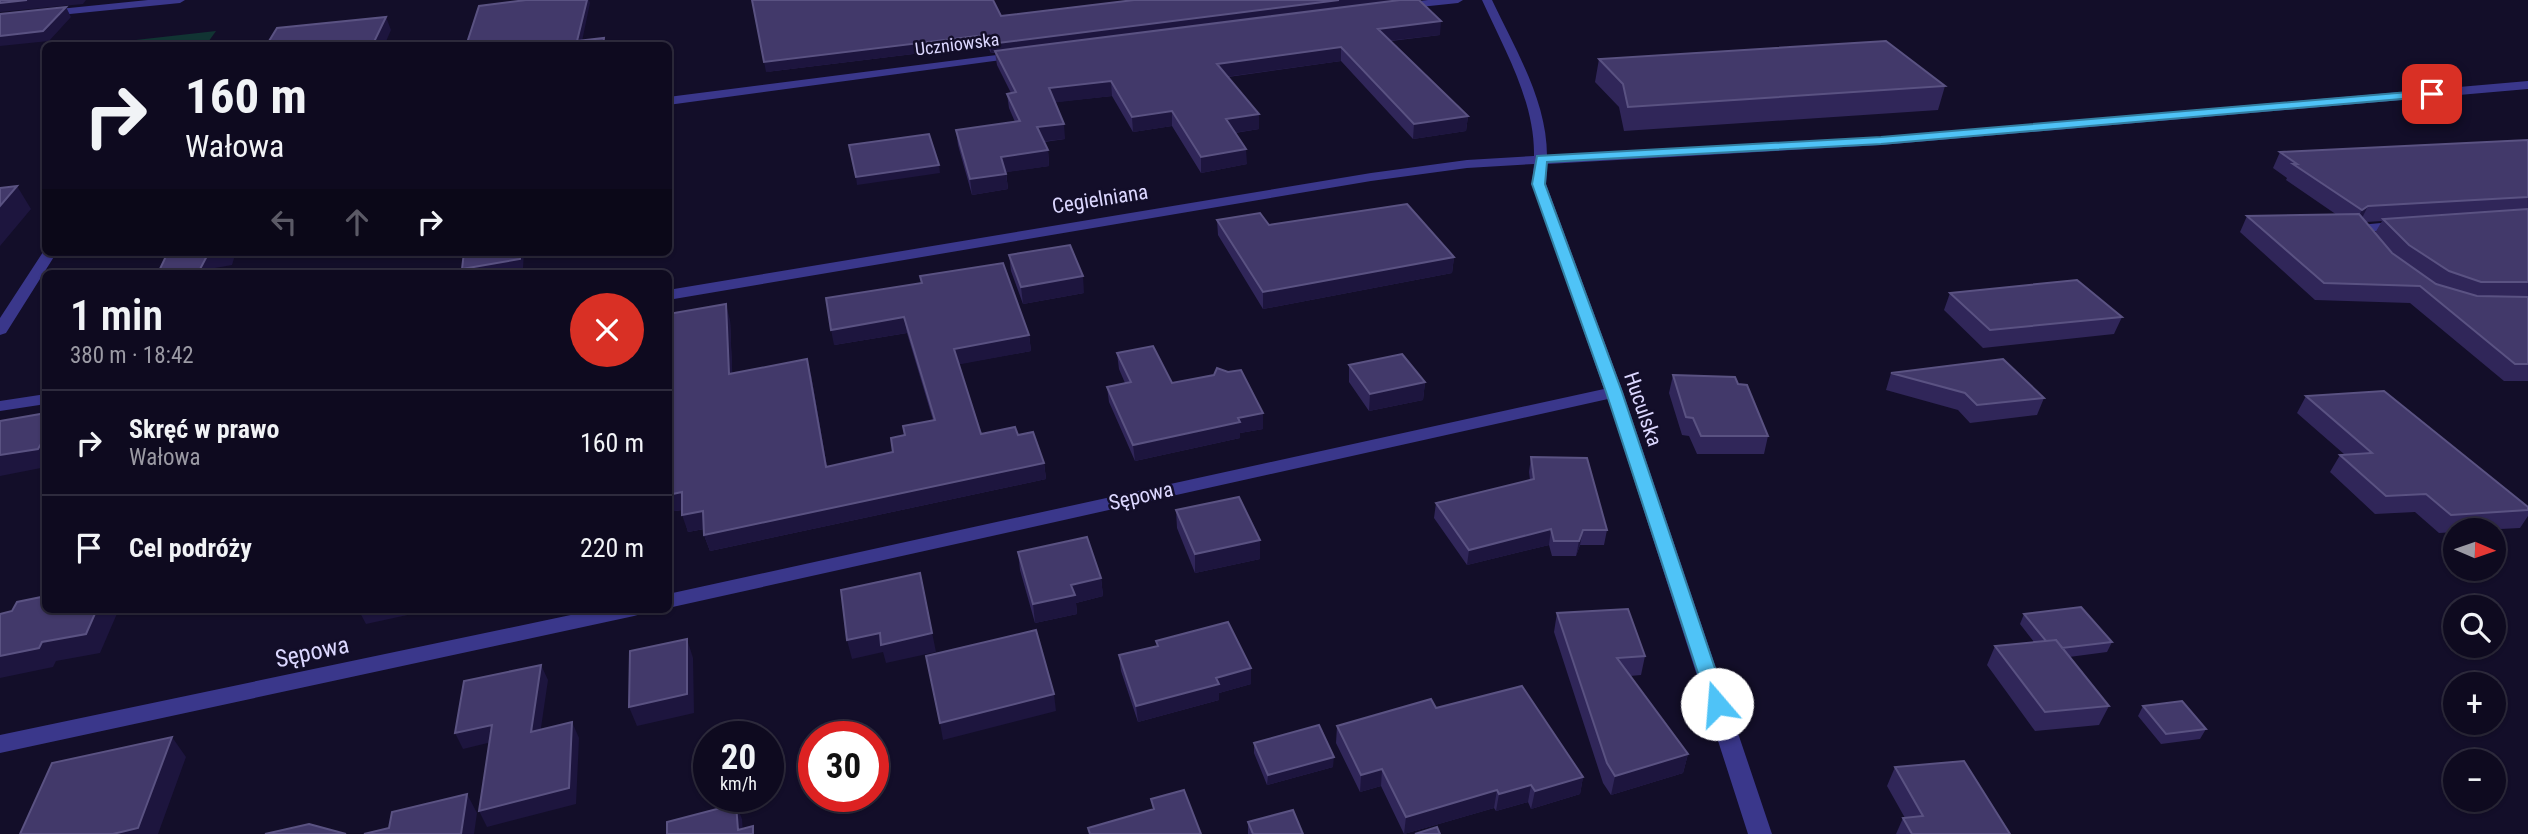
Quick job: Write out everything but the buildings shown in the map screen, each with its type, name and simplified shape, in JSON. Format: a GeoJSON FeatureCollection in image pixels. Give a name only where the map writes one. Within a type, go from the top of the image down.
{"type":"FeatureCollection","features":[{"type":"Feature","properties":{"kind":"street"},"geometry":{"type":"LineString","coordinates":[[0,18],[180,0]]}},
{"type":"Feature","properties":{"kind":"street"},"geometry":{"type":"LineString","coordinates":[[1391,8],[1458,0]]}},
{"type":"Feature","properties":{"kind":"street","name":"Huculska"},"geometry":{"type":"LineString","coordinates":[[1487,0],[1521,76],[1539,130],[1539,184],[1614,392],[1760,834]]}},
{"type":"Feature","properties":{"kind":"street","name":"Uczniowska"},"geometry":{"type":"LineString","coordinates":[[672,100],[1029,54]]}},
{"type":"Feature","properties":{"kind":"street","name":"Cegielniana"},"geometry":{"type":"LineString","coordinates":[[672,294],[1371,177],[1467,164],[1881,141],[2528,85]]}},
{"type":"Feature","properties":{"kind":"street"},"geometry":{"type":"LineString","coordinates":[[2374,247],[2364,238],[2360,229],[2419,224]]}},
{"type":"Feature","properties":{"kind":"street"},"geometry":{"type":"LineString","coordinates":[[0,330],[47,256]]}},
{"type":"Feature","properties":{"kind":"street","name":"Sępowa"},"geometry":{"type":"LineString","coordinates":[[672,600],[1614,392]]}},
{"type":"Feature","properties":{"kind":"street"},"geometry":{"type":"LineString","coordinates":[[0,406],[42,400]]}},
{"type":"Feature","properties":{"kind":"street","name":"Sępowa"},"geometry":{"type":"LineString","coordinates":[[0,744],[615,613]]}},
{"type":"Feature","properties":{"kind":"green space"},"geometry":{"type":"Polygon","coordinates":[[[216,31],[208,42],[118,42],[216,31]]]}},
{"type":"Feature","properties":{"kind":"route"},"geometry":{"type":"LineString","coordinates":[[1717,704],[1614,392],[1539,184],[1541,158],[1881,141],[2432,94]]}}]}
